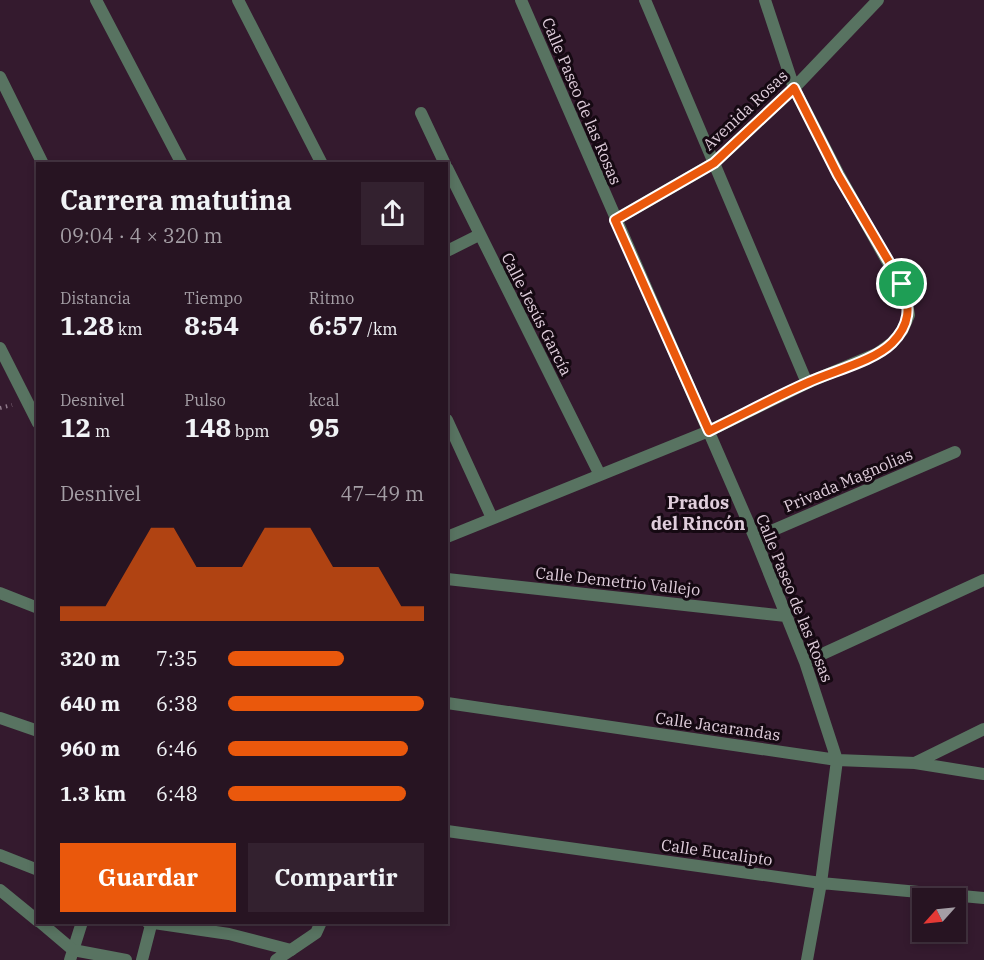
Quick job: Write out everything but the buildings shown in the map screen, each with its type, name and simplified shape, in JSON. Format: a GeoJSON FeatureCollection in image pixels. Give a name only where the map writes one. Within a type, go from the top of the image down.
{"type":"FeatureCollection","features":[{"type":"Feature","properties":{"kind":"street"},"geometry":{"type":"LineString","coordinates":[[96,0],[181,162]]}},
{"type":"Feature","properties":{"kind":"street"},"geometry":{"type":"LineString","coordinates":[[238,0],[321,162]]}},
{"type":"Feature","properties":{"kind":"street","name":"Calle Paseo de las Rosas"},"geometry":{"type":"LineString","coordinates":[[521,0],[755,538],[806,663],[837,759],[821,883],[807,960]]}},
{"type":"Feature","properties":{"kind":"street"},"geometry":{"type":"LineString","coordinates":[[645,0],[807,383]]}},
{"type":"Feature","properties":{"kind":"street"},"geometry":{"type":"LineString","coordinates":[[448,537],[709,431],[807,383],[878,353],[892,344],[909,315],[908,302],[902,284],[838,175],[794,88],[765,0]]}},
{"type":"Feature","properties":{"kind":"street","name":"Avenida Rosas"},"geometry":{"type":"LineString","coordinates":[[615,220],[714,163],[794,88],[878,0]]}},
{"type":"Feature","properties":{"kind":"street"},"geometry":{"type":"LineString","coordinates":[[0,77],[42,162]]}},
{"type":"Feature","properties":{"kind":"street"},"geometry":{"type":"LineString","coordinates":[[421,113],[444,162]]}},
{"type":"Feature","properties":{"kind":"street","name":"Calle Jesús García"},"geometry":{"type":"LineString","coordinates":[[448,170],[600,475]]}},
{"type":"Feature","properties":{"kind":"street"},"geometry":{"type":"LineString","coordinates":[[448,250],[479,235]]}},
{"type":"Feature","properties":{"kind":"street"},"geometry":{"type":"LineString","coordinates":[[0,348],[36,419]]}},
{"type":"Feature","properties":{"kind":"street"},"geometry":{"type":"LineString","coordinates":[[448,422],[492,518]]}},
{"type":"Feature","properties":{"kind":"street","name":"Privada Magnolias"},"geometry":{"type":"LineString","coordinates":[[755,538],[955,452]]}},
{"type":"Feature","properties":{"kind":"street","name":"Calle Demetrio Vallejo"},"geometry":{"type":"LineString","coordinates":[[448,579],[786,616]]}},
{"type":"Feature","properties":{"kind":"street"},"geometry":{"type":"LineString","coordinates":[[806,663],[984,580]]}},
{"type":"Feature","properties":{"kind":"street"},"geometry":{"type":"LineString","coordinates":[[0,593],[36,607]]}},
{"type":"Feature","properties":{"kind":"street","name":"Calle Jacarandas"},"geometry":{"type":"LineString","coordinates":[[448,703],[837,759],[915,763],[984,774]]}},
{"type":"Feature","properties":{"kind":"street"},"geometry":{"type":"LineString","coordinates":[[0,718],[36,730]]}},
{"type":"Feature","properties":{"kind":"street"},"geometry":{"type":"LineString","coordinates":[[915,763],[984,729]]}},
{"type":"Feature","properties":{"kind":"street","name":"Calle Eucalipto"},"geometry":{"type":"LineString","coordinates":[[448,831],[821,883],[984,898]]}},
{"type":"Feature","properties":{"kind":"street"},"geometry":{"type":"LineString","coordinates":[[0,855],[36,869]]}},
{"type":"Feature","properties":{"kind":"street"},"geometry":{"type":"LineString","coordinates":[[0,890],[36,920]]}},
{"type":"Feature","properties":{"kind":"street"},"geometry":{"type":"LineString","coordinates":[[41,924],[71,955],[126,960]]}},
{"type":"Feature","properties":{"kind":"street"},"geometry":{"type":"LineString","coordinates":[[71,955],[81,924]]}},
{"type":"Feature","properties":{"kind":"street"},"geometry":{"type":"LineString","coordinates":[[142,960],[149,924],[229,934],[291,950]]}},
{"type":"Feature","properties":{"kind":"street"},"geometry":{"type":"LineString","coordinates":[[276,960],[316,933],[320,924]]}},
{"type":"Feature","properties":{"kind":"district","name":"Prados del Rincón"},"geometry":{"type":"Point","coordinates":[698,512]}},
{"type":"Feature","properties":{"kind":"route"},"geometry":{"type":"LineString","coordinates":[[794,88],[838,175],[902,284],[908,302],[909,315],[902,331],[892,344],[878,353],[807,383],[709,431],[615,220],[714,163],[794,88]]}}]}
